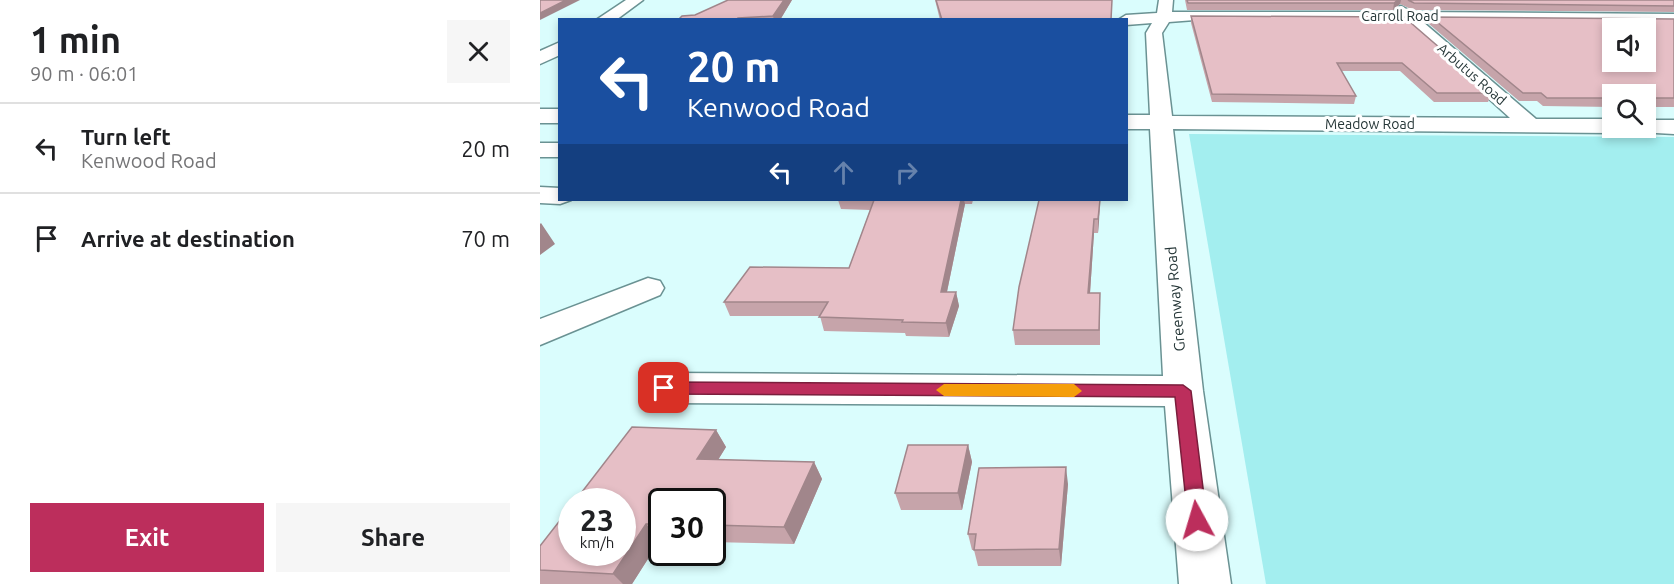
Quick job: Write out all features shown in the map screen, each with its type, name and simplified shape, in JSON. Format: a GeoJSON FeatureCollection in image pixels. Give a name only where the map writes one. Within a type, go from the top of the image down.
{"type":"FeatureCollection","features":[{"type":"Feature","properties":{"kind":"street"},"geometry":{"type":"LineString","coordinates":[[607,18],[636,0]]}},
{"type":"Feature","properties":{"kind":"street","name":"Arbutus Road"},"geometry":{"type":"LineString","coordinates":[[1388,0],[1530,125]]}},
{"type":"Feature","properties":{"kind":"street"},"geometry":{"type":"LineString","coordinates":[[1638,5],[1672,20]]}},
{"type":"Feature","properties":{"kind":"street","name":"Carroll Road"},"geometry":{"type":"LineString","coordinates":[[1128,19],[1165,8],[1407,16],[1672,20]]}},
{"type":"Feature","properties":{"kind":"street","name":"Greenway Road"},"geometry":{"type":"LineString","coordinates":[[1165,8],[1154,33],[1160,122],[1183,391],[1204,584]]}},
{"type":"Feature","properties":{"kind":"street"},"geometry":{"type":"LineString","coordinates":[[540,116],[558,116]]}},
{"type":"Feature","properties":{"kind":"street","name":"Meadow Road"},"geometry":{"type":"LineString","coordinates":[[1128,122],[1602,126]]}},
{"type":"Feature","properties":{"kind":"street"},"geometry":{"type":"LineString","coordinates":[[1656,127],[1674,127]]}},
{"type":"Feature","properties":{"kind":"street"},"geometry":{"type":"LineString","coordinates":[[540,150],[558,150]]}},
{"type":"Feature","properties":{"kind":"street"},"geometry":{"type":"LineString","coordinates":[[540,195],[558,196]]}},
{"type":"Feature","properties":{"kind":"street"},"geometry":{"type":"LineString","coordinates":[[540,333],[648,288]]}},
{"type":"Feature","properties":{"kind":"street"},"geometry":{"type":"LineString","coordinates":[[664,388],[1183,391]]}},
{"type":"Feature","properties":{"kind":"shaded area"},"geometry":{"type":"Polygon","coordinates":[[[1189,134],[1674,137],[1674,584],[1266,584],[1189,134]]]}},
{"type":"Feature","properties":{"kind":"building"},"geometry":{"type":"Polygon","coordinates":[[[540,0],[566,0],[540,13],[540,0]]]}},
{"type":"Feature","properties":{"kind":"building"},"geometry":{"type":"Polygon","coordinates":[[[728,0],[784,0],[773,16],[680,18],[695,15],[728,0]]]}},
{"type":"Feature","properties":{"kind":"building"},"geometry":{"type":"Polygon","coordinates":[[[936,0],[1112,0],[1111,18],[941,18],[936,0]]]}},
{"type":"Feature","properties":{"kind":"building"},"geometry":{"type":"Polygon","coordinates":[[[1187,0],[1398,0],[1394,3],[1188,3],[1187,0]]]}},
{"type":"Feature","properties":{"kind":"building"},"geometry":{"type":"Polygon","coordinates":[[[1408,0],[1674,0],[1674,6],[1414,3],[1408,0]]]}},
{"type":"Feature","properties":{"kind":"building"},"geometry":{"type":"Polygon","coordinates":[[[1191,16],[1404,17],[1492,93],[1437,93],[1402,63],[1337,63],[1356,96],[1212,94],[1191,16]]]}},
{"type":"Feature","properties":{"kind":"building"},"geometry":{"type":"Polygon","coordinates":[[[1431,17],[1602,18],[1602,72],[1656,72],[1656,19],[1674,19],[1674,98],[1656,98],[1656,84],[1602,84],[1602,98],[1547,98],[1541,93],[1523,93],[1431,17]]]}},
{"type":"Feature","properties":{"kind":"building"},"geometry":{"type":"Polygon","coordinates":[[[874,201],[961,201],[941,292],[956,292],[946,323],[819,317],[828,302],[724,302],[750,267],[849,268],[874,201]]]}},
{"type":"Feature","properties":{"kind":"building"},"geometry":{"type":"Polygon","coordinates":[[[1039,201],[1100,201],[1098,219],[1094,219],[1088,293],[1100,293],[1099,330],[1013,330],[1019,287],[1039,201]]]}},
{"type":"Feature","properties":{"kind":"building"},"geometry":{"type":"Polygon","coordinates":[[[632,427],[716,430],[697,459],[814,462],[784,527],[726,525],[726,488],[648,488],[648,524],[636,539],[636,488],[585,488],[632,427]]]}},
{"type":"Feature","properties":{"kind":"building"},"geometry":{"type":"Polygon","coordinates":[[[908,445],[968,445],[958,493],[895,493],[908,445]]]}},
{"type":"Feature","properties":{"kind":"building"},"geometry":{"type":"Polygon","coordinates":[[[1066,467],[1059,549],[974,550],[976,534],[968,534],[979,468],[1066,467]]]}},
{"type":"Feature","properties":{"kind":"building"},"geometry":{"type":"Polygon","coordinates":[[[558,523],[558,566],[618,566],[613,574],[540,570],[540,546],[558,523]]]}},
{"type":"Feature","properties":{"kind":"slow traffic"},"geometry":{"type":"LineString","coordinates":[[944,390],[1074,391]]}},
{"type":"Feature","properties":{"kind":"route"},"geometry":{"type":"LineString","coordinates":[[664,388],[1183,391],[1197,520]]}}]}
